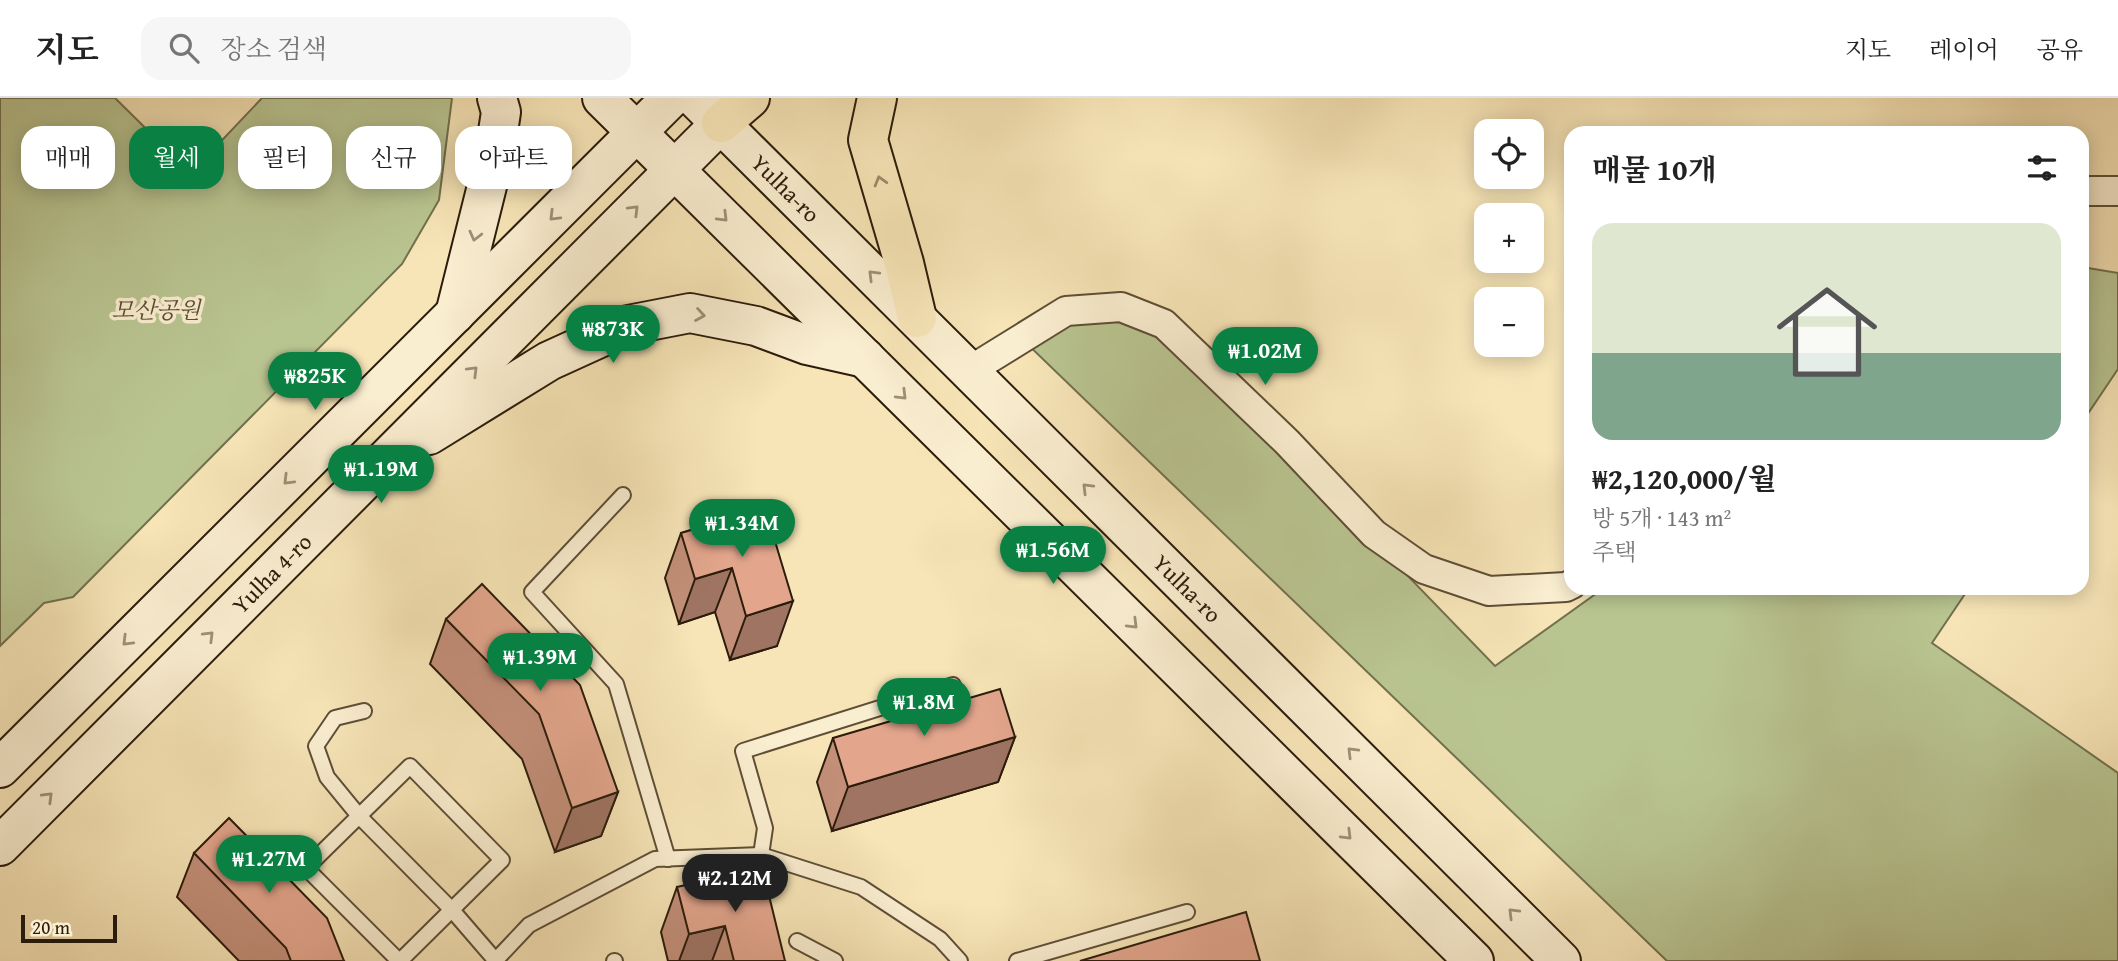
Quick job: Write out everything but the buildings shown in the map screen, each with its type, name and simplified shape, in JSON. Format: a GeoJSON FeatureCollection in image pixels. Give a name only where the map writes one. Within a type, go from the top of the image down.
{"type":"FeatureCollection","features":[{"type":"Feature","properties":{"kind":"highway"},"geometry":{"type":"LineString","coordinates":[[708,111],[750,98]]}},
{"type":"Feature","properties":{"kind":"highway"},"geometry":{"type":"LineString","coordinates":[[877,98],[868,140],[917,318]]}},
{"type":"Feature","properties":{"kind":"main road"},"geometry":{"type":"LineString","coordinates":[[455,314],[494,158],[501,112],[497,98]]}},
{"type":"Feature","properties":{"kind":"main road"},"geometry":{"type":"LineString","coordinates":[[603,98],[1474,961]]}},
{"type":"Feature","properties":{"kind":"main road"},"geometry":{"type":"LineString","coordinates":[[0,768],[671,98]]}},
{"type":"Feature","properties":{"kind":"main road","name":"Yulha 4-ro"},"geometry":{"type":"LineString","coordinates":[[0,846],[674,169],[708,111]]}},
{"type":"Feature","properties":{"kind":"main road","name":"Yulha-ro"},"geometry":{"type":"LineString","coordinates":[[708,111],[1561,961]]}},
{"type":"Feature","properties":{"kind":"main road"},"geometry":{"type":"LineString","coordinates":[[377,468],[549,361],[628,325],[690,313],[756,326],[807,345],[865,358]]}},
{"type":"Feature","properties":{"kind":"street"},"geometry":{"type":"LineString","coordinates":[[2089,191],[2118,191]]}},
{"type":"Feature","properties":{"kind":"street"},"geometry":{"type":"LineString","coordinates":[[969,370],[1066,311],[1121,307],[1164,324],[1287,442],[1374,534],[1424,569],[1489,591],[1564,587]]}},
{"type":"Feature","properties":{"kind":"lane"},"geometry":{"type":"LineString","coordinates":[[623,495],[532,592],[616,684],[668,859]]}},
{"type":"Feature","properties":{"kind":"lane"},"geometry":{"type":"LineString","coordinates":[[761,855],[765,828],[743,751],[953,685]]}},
{"type":"Feature","properties":{"kind":"lane"},"geometry":{"type":"LineString","coordinates":[[365,711],[335,718],[316,746],[327,777],[359,816],[452,910],[495,961],[530,925],[655,859],[761,855],[861,887],[940,939],[960,961]]}},
{"type":"Feature","properties":{"kind":"lane"},"geometry":{"type":"LineString","coordinates":[[410,766],[502,860],[399,961],[306,868],[359,816],[410,766]]}},
{"type":"Feature","properties":{"kind":"lane"},"geometry":{"type":"LineString","coordinates":[[1017,961],[1187,912]]}},
{"type":"Feature","properties":{"kind":"lane"},"geometry":{"type":"LineString","coordinates":[[797,941],[835,961]]}},
{"type":"Feature","properties":{"kind":"green space","name":"모산공원"},"geometry":{"type":"Polygon","coordinates":[[[0,98],[115,98],[143,126],[129,126],[129,189],[224,189],[224,138],[262,98],[452,98],[441,184],[441,126],[346,126],[346,189],[440,189],[439,200],[402,264],[73,597],[44,603],[0,646],[0,98]]]}},
{"type":"Feature","properties":{"kind":"green space"},"geometry":{"type":"Polygon","coordinates":[[[2089,268],[2118,273],[2118,369],[2089,412],[2089,268]]]}},
{"type":"Feature","properties":{"kind":"green space"},"geometry":{"type":"Polygon","coordinates":[[[1066,311],[1164,324],[1495,666],[1594,595],[1964,595],[1932,643],[2118,773],[2118,961],[1667,961],[1021,338],[1066,311]]]}}]}
